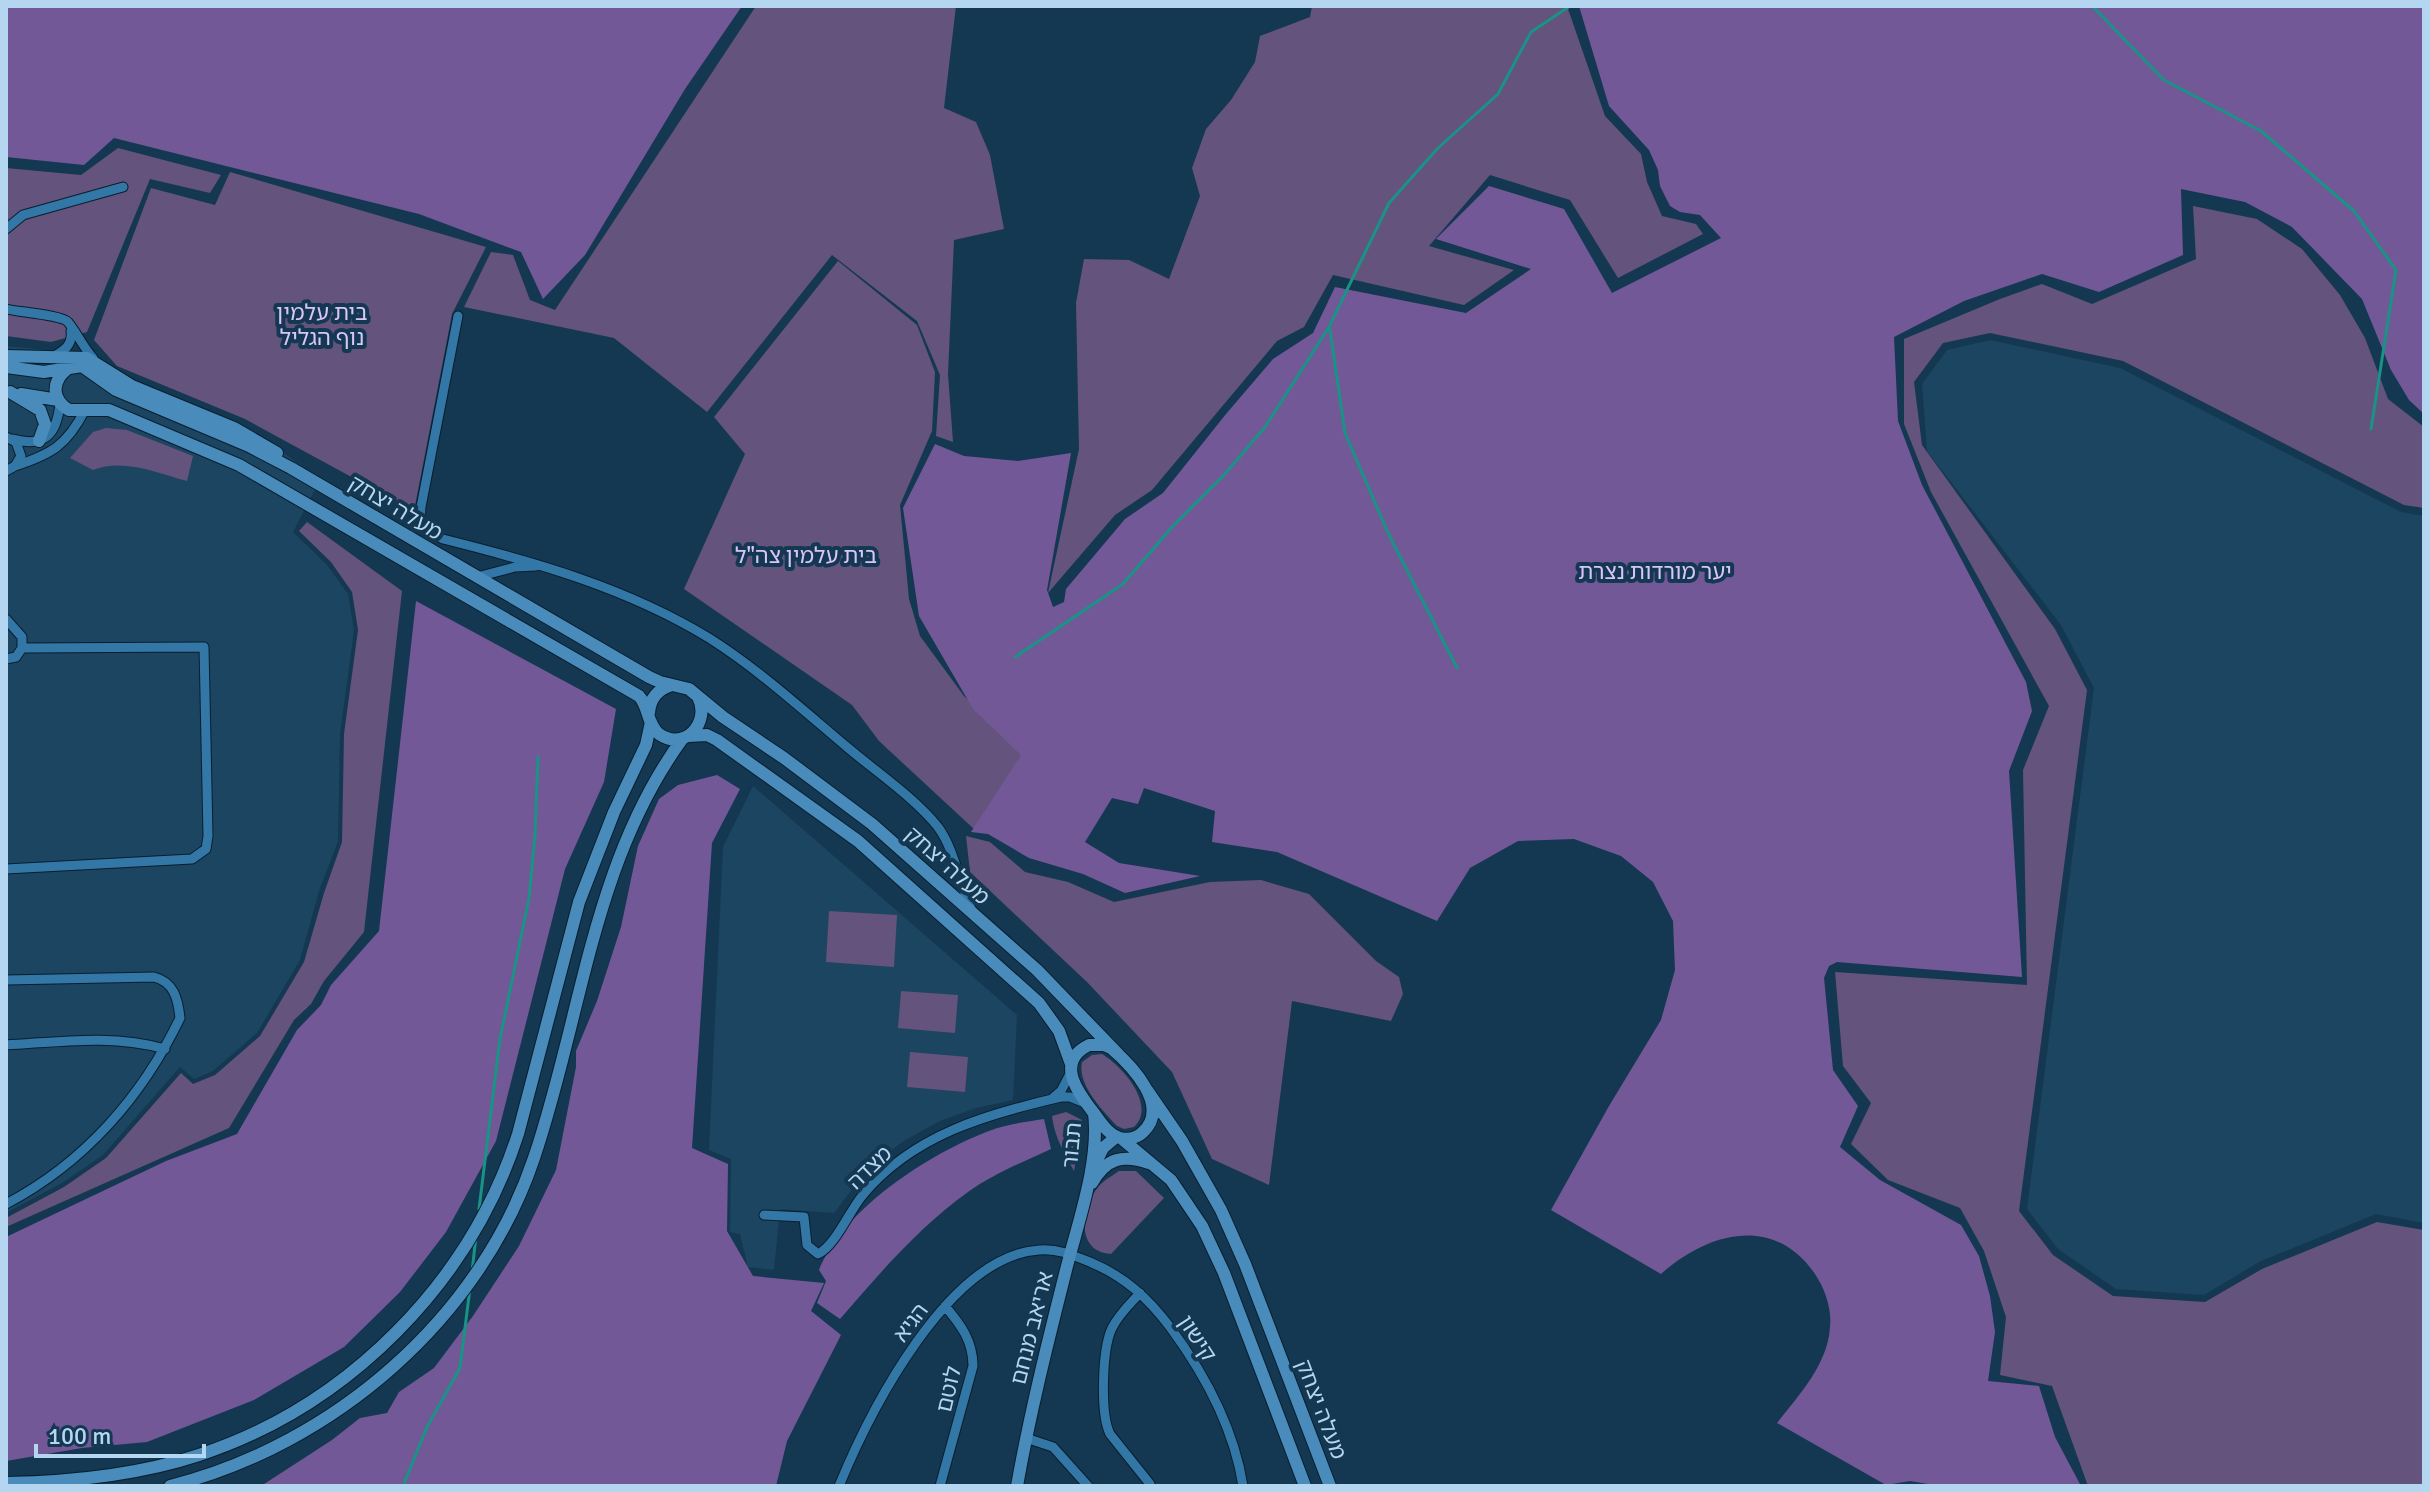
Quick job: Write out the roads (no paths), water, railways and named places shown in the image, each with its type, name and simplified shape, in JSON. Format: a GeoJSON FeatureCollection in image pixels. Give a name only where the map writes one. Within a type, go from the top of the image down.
{"type":"FeatureCollection","features":[{"type":"Feature","properties":{"kind":"main road"},"geometry":{"type":"LineString","coordinates":[[6,356],[87,358],[96,368],[99,380],[99,396],[87,409],[69,410],[59,401],[8,392]]}},
{"type":"Feature","properties":{"kind":"main road"},"geometry":{"type":"LineString","coordinates":[[6,367],[44,372],[82,366],[96,368]]}},
{"type":"Feature","properties":{"kind":"main road","name":"מעלה יצחק"},"geometry":{"type":"LineString","coordinates":[[96,368],[116,390],[225,434],[308,478],[649,677],[672,685]]}},
{"type":"Feature","properties":{"kind":"main road"},"geometry":{"type":"LineString","coordinates":[[59,401],[55,384],[67,369]]}},
{"type":"Feature","properties":{"kind":"main road"},"geometry":{"type":"LineString","coordinates":[[8,392],[35,406],[44,417],[39,441]]}},
{"type":"Feature","properties":{"kind":"main road","name":"מעלה יצחק"},"geometry":{"type":"LineString","coordinates":[[87,409],[109,410],[163,431],[280,487],[639,696],[650,718]]}},
{"type":"Feature","properties":{"kind":"main road"},"geometry":{"type":"LineString","coordinates":[[6,1483],[61,1480],[142,1469],[180,1461],[233,1442],[283,1418],[347,1376],[417,1311],[467,1243],[506,1168],[518,1134],[579,902],[614,812],[646,745],[649,705],[658,692],[672,685],[689,689],[701,701],[702,717],[695,732],[686,737],[676,739],[660,735],[650,718]]}},
{"type":"Feature","properties":{"kind":"main road","name":"מעלה יצחק"},"geometry":{"type":"LineString","coordinates":[[696,694],[723,717],[872,824],[1037,970],[1119,1055],[1182,1141],[1221,1210],[1245,1264],[1330,1486]]}},
{"type":"Feature","properties":{"kind":"main road","name":"מעלה יצחק"},"geometry":{"type":"LineString","coordinates":[[686,737],[707,735],[717,740],[858,841],[1039,1003],[1059,1031],[1076,1086],[1090,1108],[1119,1138],[1156,1165],[1182,1194],[1212,1246],[1305,1486]]}},
{"type":"Feature","properties":{"kind":"main road"},"geometry":{"type":"LineString","coordinates":[[170,1486],[242,1463],[278,1446],[361,1394],[418,1342],[475,1274],[517,1199],[534,1159],[589,946],[610,881],[656,776],[686,737]]}},
{"type":"Feature","properties":{"kind":"main road"},"geometry":{"type":"LineString","coordinates":[[1071,1068],[1077,1053],[1089,1045],[1104,1045],[1119,1055]]}},
{"type":"Feature","properties":{"kind":"main road","name":"תבור"},"geometry":{"type":"LineString","coordinates":[[1088,1180],[1103,1148],[1119,1138],[1139,1136],[1148,1126],[1152,1105],[1147,1090]]}},
{"type":"Feature","properties":{"kind":"main road","name":"תבור"},"geometry":{"type":"LineString","coordinates":[[1088,1180],[1096,1128],[1090,1108]]}},
{"type":"Feature","properties":{"kind":"main road"},"geometry":{"type":"LineString","coordinates":[[1084,1196],[1098,1173],[1116,1158],[1136,1158],[1156,1165]]}},
{"type":"Feature","properties":{"kind":"main road","name":"אריאב מנחם"},"geometry":{"type":"LineString","coordinates":[[1017,1486],[1088,1180]]}},
{"type":"Feature","properties":{"kind":"street"},"geometry":{"type":"LineString","coordinates":[[6,229],[23,215],[123,187]]}},
{"type":"Feature","properties":{"kind":"street"},"geometry":{"type":"LineString","coordinates":[[6,309],[61,318],[68,322],[71,342],[51,358]]}},
{"type":"Feature","properties":{"kind":"street"},"geometry":{"type":"LineString","coordinates":[[458,316],[420,522],[425,530],[443,539],[543,566],[634,599],[711,639],[926,814],[948,844],[961,888],[974,915]]}},
{"type":"Feature","properties":{"kind":"street"},"geometry":{"type":"LineString","coordinates":[[70,328],[96,368]]}},
{"type":"Feature","properties":{"kind":"street"},"geometry":{"type":"LineString","coordinates":[[10,438],[26,443],[39,441],[51,434],[59,401]]}},
{"type":"Feature","properties":{"kind":"street"},"geometry":{"type":"LineString","coordinates":[[10,470],[60,446],[87,409]]}},
{"type":"Feature","properties":{"kind":"street"},"geometry":{"type":"LineString","coordinates":[[10,438],[21,450],[19,462],[10,470]]}},
{"type":"Feature","properties":{"kind":"street"},"geometry":{"type":"LineString","coordinates":[[477,577],[515,567],[543,566]]}},
{"type":"Feature","properties":{"kind":"street"},"geometry":{"type":"LineString","coordinates":[[6,619],[22,637],[22,648],[16,657],[6,659]]}},
{"type":"Feature","properties":{"kind":"street"},"geometry":{"type":"LineString","coordinates":[[6,869],[192,859],[206,849],[208,836],[204,647],[22,648]]}},
{"type":"Feature","properties":{"kind":"street"},"geometry":{"type":"LineString","coordinates":[[6,980],[154,977],[164,980],[173,989],[180,1018],[165,1049],[98,1136],[70,1164],[37,1188],[6,1204]]}},
{"type":"Feature","properties":{"kind":"street"},"geometry":{"type":"LineString","coordinates":[[6,1045],[114,1039],[165,1049]]}},
{"type":"Feature","properties":{"kind":"street","name":"מצדה"},"geometry":{"type":"LineString","coordinates":[[1042,1102],[1061,1091],[1071,1068]]}},
{"type":"Feature","properties":{"kind":"street","name":"מצדה"},"geometry":{"type":"LineString","coordinates":[[764,1215],[804,1217],[807,1245],[818,1254],[828,1247],[862,1196],[883,1174],[920,1146],[973,1121],[1042,1102],[1070,1097],[1090,1108]]}},
{"type":"Feature","properties":{"kind":"street","name":"הגיא"},"geometry":{"type":"LineString","coordinates":[[839,1486],[906,1357],[945,1306],[977,1277],[1016,1255],[1042,1249],[1070,1254]]}},
{"type":"Feature","properties":{"kind":"street","name":"קישון"},"geometry":{"type":"LineString","coordinates":[[1070,1254],[1118,1275],[1140,1293],[1180,1341],[1210,1393],[1235,1453],[1243,1486]]}},
{"type":"Feature","properties":{"kind":"street"},"geometry":{"type":"LineString","coordinates":[[1140,1293],[1121,1314],[1110,1333],[1103,1405],[1110,1434],[1150,1484]]}},
{"type":"Feature","properties":{"kind":"street","name":"לוטם"},"geometry":{"type":"LineString","coordinates":[[940,1486],[973,1366],[973,1353],[962,1326],[945,1306]]}},
{"type":"Feature","properties":{"kind":"street"},"geometry":{"type":"LineString","coordinates":[[1026,1438],[1053,1447],[1088,1486]]}},
{"type":"Feature","properties":{"kind":"waterway"},"geometry":{"type":"LineString","coordinates":[[1015,657],[1123,584],[1265,427],[1329,327],[1389,203],[1438,148],[1498,94],[1531,32],[1570,6]]}},
{"type":"Feature","properties":{"kind":"waterway"},"geometry":{"type":"LineString","coordinates":[[2092,6],[2164,80],[2261,131],[2354,211],[2396,270],[2371,429]]}},
{"type":"Feature","properties":{"kind":"waterway"},"geometry":{"type":"LineString","coordinates":[[1330,330],[1345,433],[1389,535],[1457,668]]}},
{"type":"Feature","properties":{"kind":"waterway"},"geometry":{"type":"LineString","coordinates":[[479,1209],[500,1039],[529,898],[538,757]]}},
{"type":"Feature","properties":{"kind":"waterway"},"geometry":{"type":"LineString","coordinates":[[472,1272],[476,1236]]}},
{"type":"Feature","properties":{"kind":"waterway"},"geometry":{"type":"LineString","coordinates":[[403,1486],[427,1427],[460,1368],[470,1288]]}},
{"type":"Feature","properties":{"kind":"park label","name":"בית עלמין נוף הגליל"},"geometry":{"type":"Point","coordinates":[322,324]}},
{"type":"Feature","properties":{"kind":"park label","name":"בית עלמין צה\"ל"},"geometry":{"type":"Point","coordinates":[806,555]}},
{"type":"Feature","properties":{"kind":"park label","name":"יער מורדות נצרת"},"geometry":{"type":"Point","coordinates":[1655,571]}}]}
